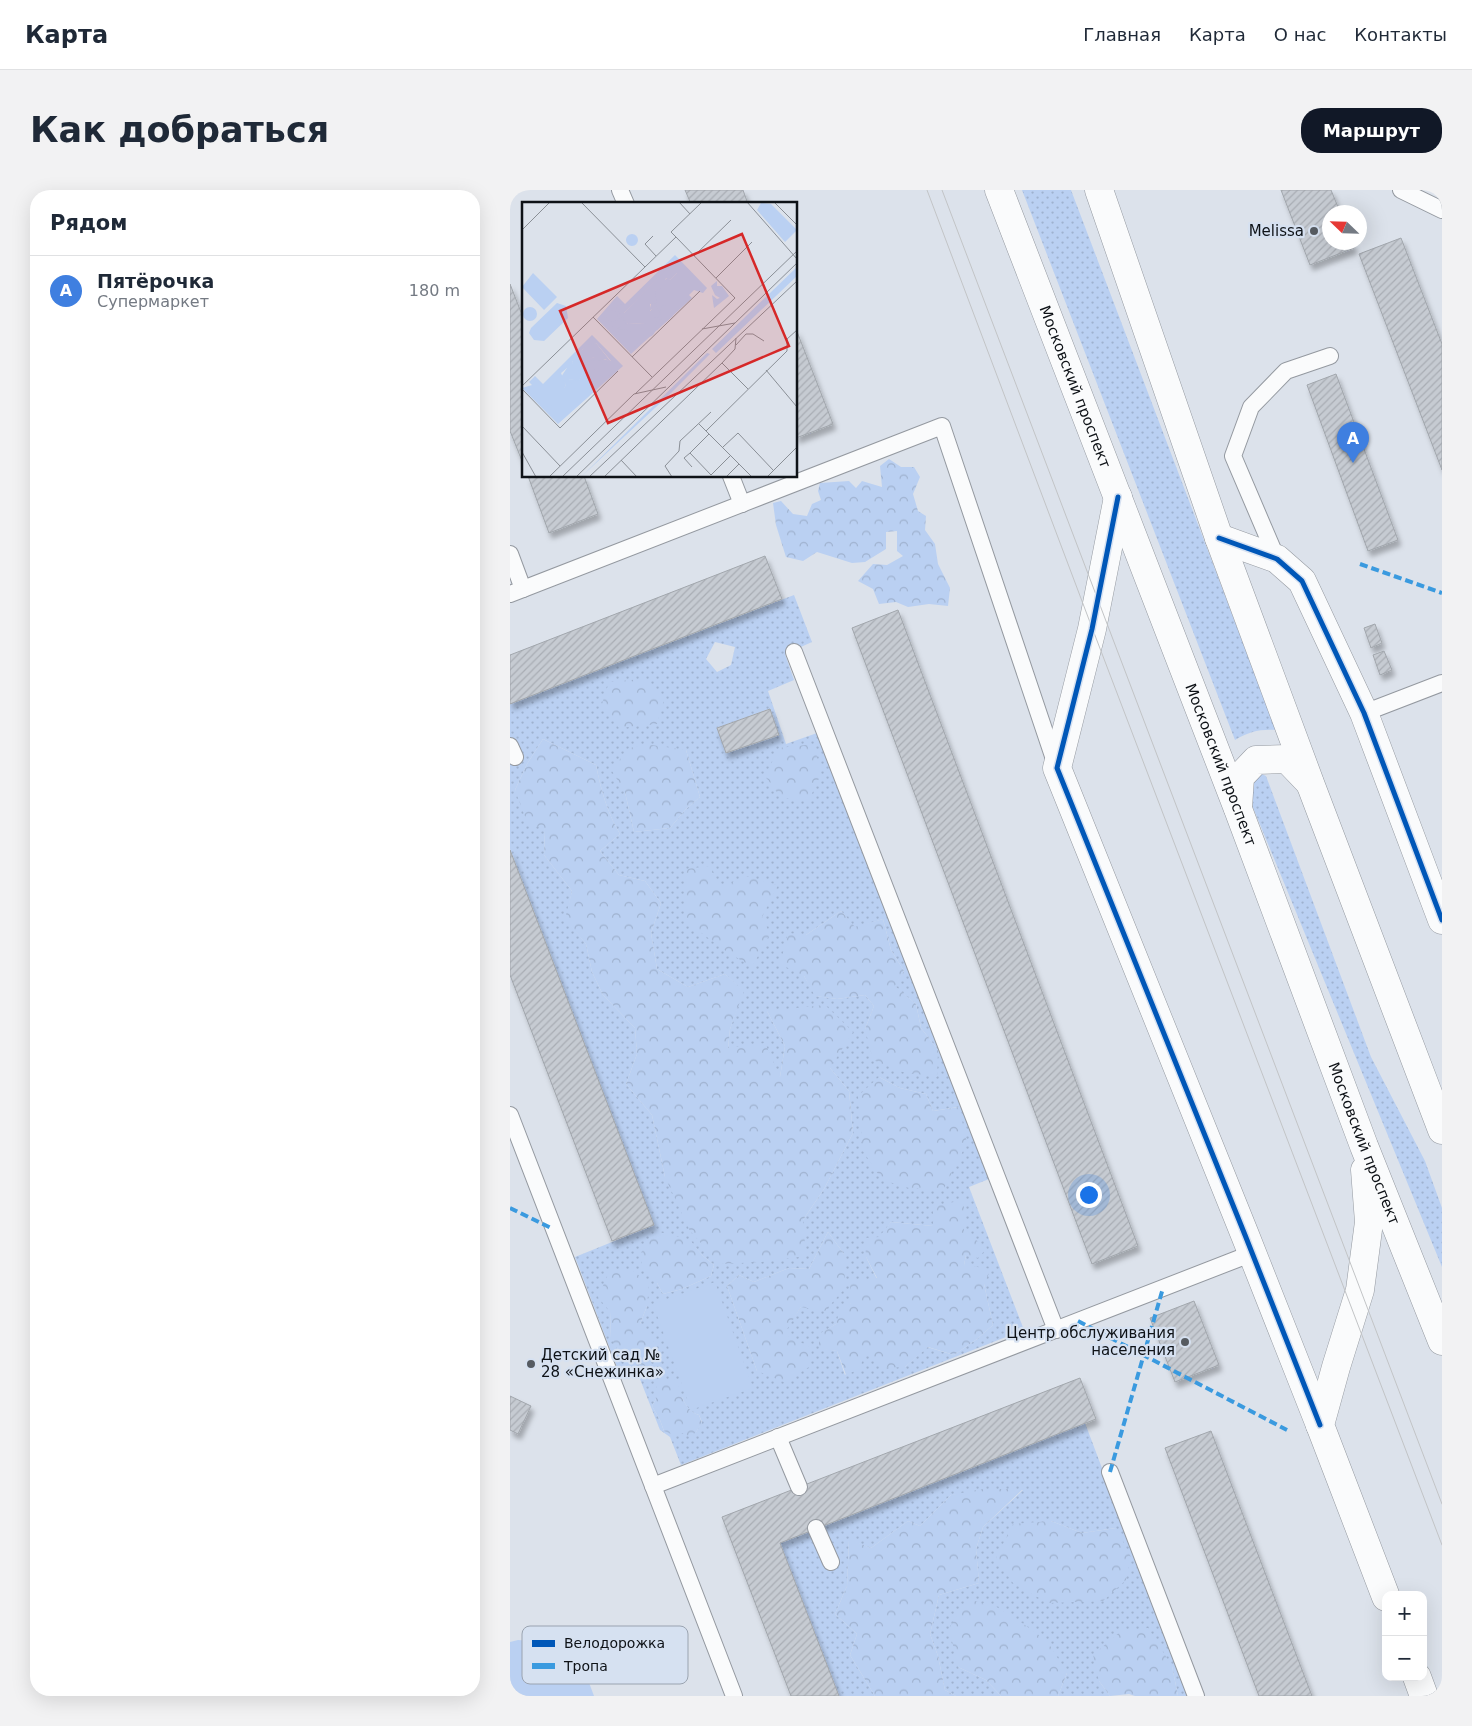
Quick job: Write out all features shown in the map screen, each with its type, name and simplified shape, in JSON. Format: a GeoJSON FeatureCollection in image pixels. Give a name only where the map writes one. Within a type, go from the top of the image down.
{"type":"FeatureCollection","features":[{"type":"Feature","properties":{"kind":"main road","name":"Московский проспект"},"geometry":{"type":"LineString","coordinates":[[999,190],[1238,809],[1364,1146],[1442,1341]]}},
{"type":"Feature","properties":{"kind":"main road"},"geometry":{"type":"LineString","coordinates":[[1099,190],[1220,538],[1310,783],[1442,1130]]}},
{"type":"Feature","properties":{"kind":"main road"},"geometry":{"type":"LineString","coordinates":[[1118,496],[1092,629],[1057,768],[1253,1253],[1384,1591]]}},
{"type":"Feature","properties":{"kind":"main road"},"geometry":{"type":"LineString","coordinates":[[1220,538],[1277,559],[1302,581],[1364,712],[1442,920]]}},
{"type":"Feature","properties":{"kind":"main road"},"geometry":{"type":"LineString","coordinates":[[1238,809],[1240,777],[1256,760],[1287,759],[1310,783]]}},
{"type":"Feature","properties":{"kind":"main road"},"geometry":{"type":"LineString","coordinates":[[1320,1425],[1360,1290],[1369,1222],[1364,1146]]}},
{"type":"Feature","properties":{"kind":"main road"},"geometry":{"type":"LineString","coordinates":[[1418,1681],[1424,1696]]}},
{"type":"Feature","properties":{"kind":"lane"},"geometry":{"type":"LineString","coordinates":[[620,190],[625,202]]}},
{"type":"Feature","properties":{"kind":"lane"},"geometry":{"type":"LineString","coordinates":[[1401,190],[1442,210]]}},
{"type":"Feature","properties":{"kind":"lane"},"geometry":{"type":"LineString","coordinates":[[1277,559],[1233,456],[1251,407],[1286,371],[1330,356]]}},
{"type":"Feature","properties":{"kind":"lane"},"geometry":{"type":"LineString","coordinates":[[510,554],[517,592],[942,426],[1057,768]]}},
{"type":"Feature","properties":{"kind":"lane"},"geometry":{"type":"LineString","coordinates":[[732,478],[742,504]]}},
{"type":"Feature","properties":{"kind":"lane"},"geometry":{"type":"LineString","coordinates":[[794,652],[1056,1330]]}},
{"type":"Feature","properties":{"kind":"lane"},"geometry":{"type":"LineString","coordinates":[[1364,712],[1442,683]]}},
{"type":"Feature","properties":{"kind":"lane"},"geometry":{"type":"LineString","coordinates":[[510,1115],[734,1696]]}},
{"type":"Feature","properties":{"kind":"lane"},"geometry":{"type":"LineString","coordinates":[[653,1486],[1253,1253]]}},
{"type":"Feature","properties":{"kind":"lane"},"geometry":{"type":"LineString","coordinates":[[778,1438],[799,1487]]}},
{"type":"Feature","properties":{"kind":"lane"},"geometry":{"type":"LineString","coordinates":[[1110,1472],[1196,1696]]}},
{"type":"Feature","properties":{"kind":"lane"},"geometry":{"type":"LineString","coordinates":[[816,1528],[831,1562]]}},
{"type":"Feature","properties":{"kind":"green space"},"geometry":{"type":"Polygon","coordinates":[[[1022,190],[1071,190],[1276,730],[1254,732],[1235,740],[1022,190]]]}},
{"type":"Feature","properties":{"kind":"green space"},"geometry":{"type":"Polygon","coordinates":[[[889,459],[901,467],[914,467],[920,477],[913,494],[918,511],[926,516],[925,530],[935,544],[938,564],[950,588],[948,606],[929,604],[908,607],[896,602],[879,604],[873,589],[858,581],[873,564],[887,565],[903,556],[897,551],[897,531],[886,532],[886,549],[865,562],[852,563],[817,552],[803,561],[786,557],[776,525],[773,503],[781,501],[793,514],[807,516],[812,504],[821,500],[818,491],[820,483],[849,481],[856,488],[862,481],[882,487],[880,466],[889,459]]]}},
{"type":"Feature","properties":{"kind":"green space"},"geometry":{"type":"Polygon","coordinates":[[[794,595],[812,642],[785,654],[794,680],[768,691],[786,744],[817,733],[989,1179],[969,1187],[1024,1330],[681,1465],[670,1437],[660,1430],[636,1369],[620,1375],[575,1257],[654,1225],[510,849],[510,704],[794,595]],[[715,642],[706,659],[717,672],[731,665],[735,647],[715,642]],[[769,709],[717,728],[727,753],[779,735],[769,709]],[[543,739],[527,764],[515,790],[545,830],[544,855],[572,891],[566,919],[586,944],[592,972],[603,995],[635,1028],[637,1054],[626,1084],[652,1115],[665,1177],[803,1220],[824,1189],[853,1133],[849,1091],[830,1068],[767,1011],[785,1046],[780,1077],[728,1048],[730,1029],[743,991],[725,974],[688,987],[657,969],[651,933],[661,903],[645,881],[619,875],[600,851],[620,834],[605,801],[596,765],[543,739]],[[686,750],[625,792],[634,832],[670,828],[686,809],[700,797],[686,750]],[[841,911],[806,935],[804,976],[816,996],[837,999],[865,995],[874,1006],[865,1029],[938,1050],[921,1028],[916,1004],[894,986],[904,971],[891,950],[883,919],[855,928],[841,911]],[[879,1077],[943,1190],[958,1107],[933,1111],[926,1094],[900,1088],[879,1077]],[[891,1222],[866,1257],[877,1279],[851,1303],[836,1324],[820,1334],[819,1348],[837,1351],[845,1375],[866,1351],[905,1367],[927,1347],[954,1355],[993,1325],[984,1284],[964,1265],[966,1255],[933,1226],[891,1222]],[[828,1232],[809,1269],[789,1268],[754,1282],[739,1275],[727,1286],[757,1371],[801,1307],[844,1254],[828,1232]],[[680,1239],[657,1283],[663,1294],[682,1289],[711,1276],[714,1265],[690,1241],[680,1239]],[[647,1306],[610,1312],[611,1338],[640,1324],[647,1306]],[[682,1397],[656,1399],[652,1406],[664,1431],[696,1432],[702,1422],[699,1415],[688,1408],[682,1397]]]}},
{"type":"Feature","properties":{"kind":"green space"},"geometry":{"type":"Polygon","coordinates":[[[642,679],[664,700],[657,724],[619,728],[602,704],[609,682],[642,679]]]}},
{"type":"Feature","properties":{"kind":"green space"},"geometry":{"type":"Polygon","coordinates":[[[543,739],[596,765],[605,801],[620,834],[600,851],[619,875],[645,881],[661,903],[651,933],[657,969],[688,987],[725,974],[744,991],[730,1029],[728,1048],[765,1043],[780,1077],[785,1046],[767,1011],[825,1005],[853,1032],[830,1068],[849,1091],[853,1133],[824,1189],[803,1220],[806,1256],[761,1262],[720,1264],[690,1231],[665,1177],[652,1115],[626,1084],[637,1054],[635,1028],[603,995],[592,972],[586,944],[565,919],[572,891],[544,855],[545,830],[527,822],[515,790],[527,764],[543,739]]]}},
{"type":"Feature","properties":{"kind":"green space"},"geometry":{"type":"Polygon","coordinates":[[[645,744],[686,750],[700,797],[686,809],[670,828],[634,832],[625,792],[612,771],[627,749],[645,744]]]}},
{"type":"Feature","properties":{"kind":"green space"},"geometry":{"type":"Polygon","coordinates":[[[814,744],[821,774],[809,800],[781,798],[765,776],[779,748],[814,744]]]}},
{"type":"Feature","properties":{"kind":"green space"},"geometry":{"type":"Polygon","coordinates":[[[1259,773],[1266,776],[1371,1057],[1425,1161],[1442,1208],[1442,1267],[1245,788],[1259,773]]]}},
{"type":"Feature","properties":{"kind":"green space"},"geometry":{"type":"Polygon","coordinates":[[[710,866],[721,888],[745,876],[778,885],[762,917],[770,934],[752,967],[726,951],[685,921],[686,869],[710,866]]]}},
{"type":"Feature","properties":{"kind":"green space"},"geometry":{"type":"Polygon","coordinates":[[[841,911],[855,927],[883,919],[891,950],[904,971],[895,986],[916,1004],[921,1028],[938,1050],[937,1077],[903,1072],[873,1060],[865,1029],[874,1006],[865,995],[837,999],[815,996],[804,976],[780,964],[788,933],[806,935],[841,911]]]}},
{"type":"Feature","properties":{"kind":"green space"},"geometry":{"type":"Polygon","coordinates":[[[879,1077],[900,1088],[926,1094],[933,1111],[959,1107],[967,1143],[943,1190],[909,1188],[882,1180],[863,1151],[858,1096],[879,1077]]]}},
{"type":"Feature","properties":{"kind":"green space"},"geometry":{"type":"Polygon","coordinates":[[[964,1200],[964,1231],[987,1248],[978,1258],[966,1255],[964,1265],[991,1269],[984,1284],[993,1325],[954,1355],[928,1347],[905,1367],[881,1368],[866,1352],[859,1369],[846,1375],[837,1351],[819,1349],[819,1334],[836,1324],[840,1309],[851,1303],[850,1281],[877,1278],[866,1257],[865,1238],[879,1237],[891,1222],[933,1226],[933,1206],[964,1200]]]}},
{"type":"Feature","properties":{"kind":"green space"},"geometry":{"type":"Polygon","coordinates":[[[656,1231],[690,1240],[702,1255],[714,1265],[711,1276],[682,1289],[663,1294],[657,1283],[642,1269],[641,1253],[656,1231]]]}},
{"type":"Feature","properties":{"kind":"green space"},"geometry":{"type":"Polygon","coordinates":[[[828,1232],[844,1254],[845,1288],[825,1311],[801,1307],[784,1334],[812,1348],[809,1367],[784,1382],[757,1371],[727,1286],[739,1275],[754,1282],[789,1268],[809,1269],[828,1232]]]}},
{"type":"Feature","properties":{"kind":"green space"},"geometry":{"type":"Polygon","coordinates":[[[610,1270],[633,1271],[649,1283],[647,1306],[640,1324],[657,1346],[646,1368],[625,1363],[611,1338],[610,1312],[598,1297],[610,1270]]]}},
{"type":"Feature","properties":{"kind":"green space"},"geometry":{"type":"Polygon","coordinates":[[[715,1282],[753,1388],[691,1410],[653,1304],[715,1282]]]}},
{"type":"Feature","properties":{"kind":"green space"},"geometry":{"type":"Polygon","coordinates":[[[667,1379],[677,1380],[687,1405],[694,1413],[699,1415],[702,1423],[690,1437],[682,1433],[676,1436],[664,1431],[652,1406],[656,1399],[655,1390],[659,1382],[667,1379]]]}},
{"type":"Feature","properties":{"kind":"green space"},"geometry":{"type":"Polygon","coordinates":[[[1085,1423],[1188,1696],[1178,1696],[1172,1666],[1099,1681],[1110,1696],[1058,1696],[1067,1673],[958,1667],[986,1680],[1001,1696],[956,1696],[945,1690],[938,1656],[930,1634],[939,1595],[979,1583],[976,1549],[983,1527],[1023,1490],[951,1495],[920,1526],[908,1521],[871,1548],[849,1540],[847,1586],[835,1614],[857,1634],[850,1655],[875,1696],[839,1696],[780,1543],[1085,1423]],[[1051,1521],[1048,1603],[1116,1528],[1082,1533],[1051,1521]]]}},
{"type":"Feature","properties":{"kind":"green space"},"geometry":{"type":"Polygon","coordinates":[[[982,1489],[1023,1489],[983,1527],[976,1549],[979,1583],[939,1595],[930,1634],[938,1656],[945,1690],[956,1696],[875,1696],[850,1655],[857,1634],[835,1614],[847,1586],[849,1539],[871,1548],[908,1521],[920,1526],[951,1495],[982,1489]]]}},
{"type":"Feature","properties":{"kind":"green space"},"geometry":{"type":"Polygon","coordinates":[[[1051,1521],[1082,1533],[1116,1528],[1131,1557],[1126,1580],[1103,1601],[1048,1603],[1013,1583],[996,1558],[1013,1524],[1051,1521]]]}},
{"type":"Feature","properties":{"kind":"green space"},"geometry":{"type":"Polygon","coordinates":[[[967,1599],[995,1606],[1047,1641],[1067,1673],[1058,1696],[1001,1696],[986,1680],[958,1667],[949,1628],[967,1599]]]}},
{"type":"Feature","properties":{"kind":"green space"},"geometry":{"type":"Polygon","coordinates":[[[1148,1628],[1172,1666],[1178,1696],[1135,1696],[1129,1694],[1110,1696],[1099,1681],[1093,1655],[1121,1631],[1148,1628]]]}},
{"type":"Feature","properties":{"kind":"green space"},"geometry":{"type":"Polygon","coordinates":[[[522,1640],[522,1684],[590,1684],[594,1696],[510,1696],[510,1642],[522,1640]]]}},
{"type":"Feature","properties":{"kind":"building"},"geometry":{"type":"Polygon","coordinates":[[[685,190],[743,190],[747,202],[690,202],[685,190]]]}},
{"type":"Feature","properties":{"kind":"building"},"geometry":{"type":"Polygon","coordinates":[[[1281,190],[1331,190],[1337,205],[1322,205],[1322,250],[1349,250],[1310,265],[1281,190]]]}},
{"type":"Feature","properties":{"kind":"building"},"geometry":{"type":"Polygon","coordinates":[[[1401,238],[1442,344],[1442,470],[1359,254],[1401,238]]]}},
{"type":"Feature","properties":{"kind":"building"},"geometry":{"type":"Polygon","coordinates":[[[510,284],[522,315],[522,461],[510,431],[510,284]]]}},
{"type":"Feature","properties":{"kind":"building"},"geometry":{"type":"Polygon","coordinates":[[[798,334],[833,424],[798,437],[798,334]]]}},
{"type":"Feature","properties":{"kind":"building"},"geometry":{"type":"Polygon","coordinates":[[[1336,374],[1398,540],[1368,551],[1307,385],[1336,374]]]}},
{"type":"Feature","properties":{"kind":"building"},"geometry":{"type":"Polygon","coordinates":[[[529,478],[585,478],[598,514],[549,533],[529,478]]]}},
{"type":"Feature","properties":{"kind":"building"},"geometry":{"type":"Polygon","coordinates":[[[765,556],[782,599],[510,704],[510,655],[765,556]]]}},
{"type":"Feature","properties":{"kind":"building"},"geometry":{"type":"Polygon","coordinates":[[[898,610],[1138,1246],[1092,1264],[852,628],[898,610]]]}},
{"type":"Feature","properties":{"kind":"building"},"geometry":{"type":"Polygon","coordinates":[[[1375,624],[1382,643],[1371,648],[1364,628],[1375,624]]]}},
{"type":"Feature","properties":{"kind":"building"},"geometry":{"type":"Polygon","coordinates":[[[1384,651],[1392,670],[1380,675],[1373,655],[1384,651]]]}},
{"type":"Feature","properties":{"kind":"building"},"geometry":{"type":"Polygon","coordinates":[[[770,709],[779,735],[726,753],[717,728],[770,709]]]}},
{"type":"Feature","properties":{"kind":"building"},"geometry":{"type":"Polygon","coordinates":[[[510,850],[654,1225],[612,1241],[510,975],[510,850]]]}},
{"type":"Feature","properties":{"kind":"building","name":"Центр обслуживания населения"},"geometry":{"type":"Polygon","coordinates":[[[1194,1301],[1219,1365],[1175,1382],[1150,1318],[1194,1301]]]}},
{"type":"Feature","properties":{"kind":"building"},"geometry":{"type":"Polygon","coordinates":[[[1080,1378],[1096,1419],[780,1543],[839,1696],[791,1696],[722,1517],[1080,1378]]]}},
{"type":"Feature","properties":{"kind":"building"},"geometry":{"type":"Polygon","coordinates":[[[510,1396],[531,1406],[518,1434],[510,1430],[510,1396]]]}},
{"type":"Feature","properties":{"kind":"building"},"geometry":{"type":"Polygon","coordinates":[[[1211,1431],[1312,1696],[1259,1696],[1165,1448],[1211,1431]]]}},
{"type":"Feature","properties":{"kind":"tram line"},"geometry":{"type":"LineString","coordinates":[[927,190],[1442,1545]]}},
{"type":"Feature","properties":{"kind":"tram line"},"geometry":{"type":"LineString","coordinates":[[942,190],[1442,1504]]}},
{"type":"Feature","properties":{"kind":"marked path"},"geometry":{"type":"LineString","coordinates":[[1360,564],[1442,593]]}},
{"type":"Feature","properties":{"kind":"marked path"},"geometry":{"type":"LineString","coordinates":[[510,1208],[553,1229]]}},
{"type":"Feature","properties":{"kind":"marked path"},"geometry":{"type":"LineString","coordinates":[[1110,1472],[1163,1288]]}},
{"type":"Feature","properties":{"kind":"marked path"},"geometry":{"type":"LineString","coordinates":[[1078,1321],[1287,1430]]}},
{"type":"Feature","properties":{"kind":"cycle path"},"geometry":{"type":"LineString","coordinates":[[1118,497],[1092,629],[1057,768],[1320,1425]]}},
{"type":"Feature","properties":{"kind":"cycle path"},"geometry":{"type":"LineString","coordinates":[[1219,538],[1277,559],[1302,581],[1364,713],[1442,920]]}},
{"type":"Feature","properties":{"kind":"place","name":"Melissa"},"geometry":{"type":"Point","coordinates":[1314,231]}},
{"type":"Feature","properties":{"kind":"place","name":"Пятёрочка"},"geometry":{"type":"Point","coordinates":[1353,463]}},
{"type":"Feature","properties":{"kind":"place","name":"Центр обслуживания населения"},"geometry":{"type":"Point","coordinates":[1185,1342]}},
{"type":"Feature","properties":{"kind":"place","name":"Детский сад № 28 «Снежинка»"},"geometry":{"type":"Point","coordinates":[531,1364]}}]}
